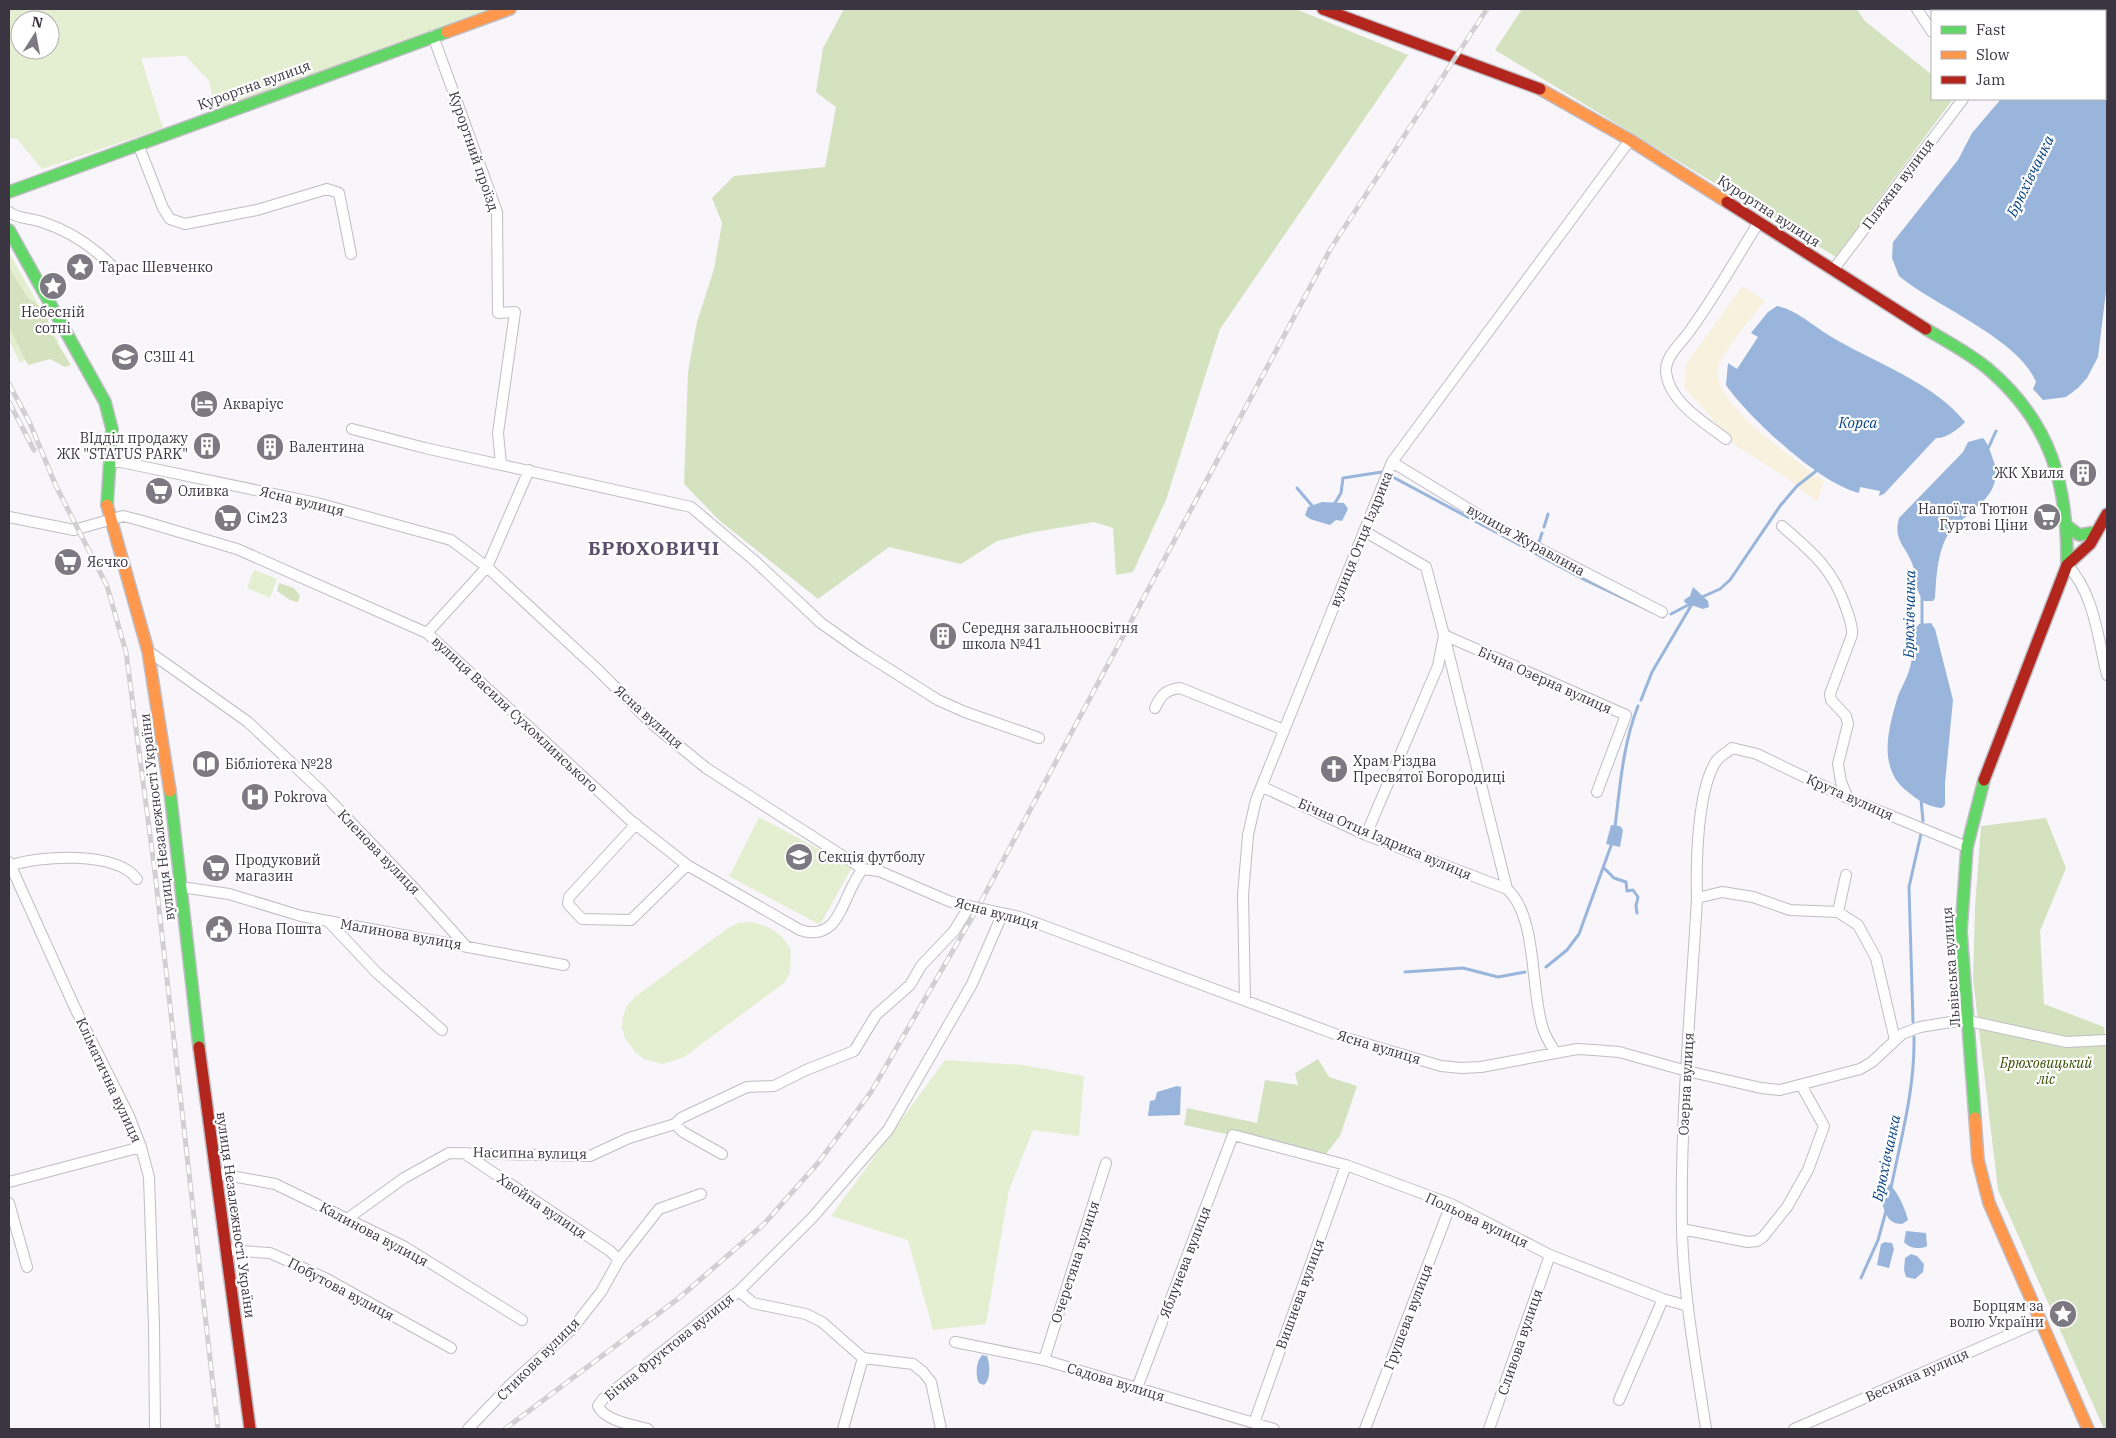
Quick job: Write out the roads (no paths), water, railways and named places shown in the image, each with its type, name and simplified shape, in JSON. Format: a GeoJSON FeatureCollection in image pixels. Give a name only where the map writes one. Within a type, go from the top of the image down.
{"type":"FeatureCollection","features":[{"type":"Feature","properties":{"kind":"main road","name":"Курортна вулиця"},"geometry":{"type":"LineString","coordinates":[[9,192],[38,184],[138,144],[510,9]]}},
{"type":"Feature","properties":{"kind":"main road","name":"Курортна вулиця"},"geometry":{"type":"LineString","coordinates":[[1322,9],[1539,88],[1630,140],[1986,367],[2014,392],[2033,416],[2052,450],[2057,464],[2066,524],[2067,565]]}},
{"type":"Feature","properties":{"kind":"main road","name":"вулиця Незалежності України"},"geometry":{"type":"LineString","coordinates":[[9,230],[105,402],[112,423],[107,497],[110,518],[148,651],[167,765],[215,1173],[250,1429]]}},
{"type":"Feature","properties":{"kind":"main road","name":"Львівська вулиця"},"geometry":{"type":"LineString","coordinates":[[2088,1429],[1989,1203],[1978,1160],[1970,1021],[1961,931],[1967,847],[1990,760],[2067,565],[2090,544],[2107,514]]}},
{"type":"Feature","properties":{"kind":"main road"},"geometry":{"type":"LineString","coordinates":[[2066,524],[2073,534],[2084,537],[2096,532]]}},
{"type":"Feature","properties":{"kind":"street"},"geometry":{"type":"LineString","coordinates":[[1917,9],[1931,30]]}},
{"type":"Feature","properties":{"kind":"street","name":"Курортний проїзд"},"geometry":{"type":"LineString","coordinates":[[433,36],[497,212],[498,313],[515,312],[498,433],[501,464]]}},
{"type":"Feature","properties":{"kind":"street","name":"Пляжна вулиця"},"geometry":{"type":"LineString","coordinates":[[1833,270],[1962,100]]}},
{"type":"Feature","properties":{"kind":"street","name":"вулиця Отця Іздрика"},"geometry":{"type":"LineString","coordinates":[[1245,1000],[1243,895],[1248,835],[1256,800],[1263,787],[1284,730],[1392,462],[1630,140]]}},
{"type":"Feature","properties":{"kind":"street"},"geometry":{"type":"LineString","coordinates":[[138,144],[163,208],[170,219],[185,224],[257,210],[327,189],[339,193],[351,254]]}},
{"type":"Feature","properties":{"kind":"street"},"geometry":{"type":"LineString","coordinates":[[9,212],[13,216],[41,221],[67,232],[104,258],[116,270]]}},
{"type":"Feature","properties":{"kind":"street"},"geometry":{"type":"LineString","coordinates":[[1726,439],[1693,413],[1674,392],[1666,372],[1666,362],[1696,322],[1759,222]]}},
{"type":"Feature","properties":{"kind":"street"},"geometry":{"type":"LineString","coordinates":[[352,429],[691,507],[756,562],[821,623],[884,667],[915,687],[956,708],[1039,738]]}},
{"type":"Feature","properties":{"kind":"street","name":"Ясна вулиця"},"geometry":{"type":"LineString","coordinates":[[109,462],[121,462],[308,501],[452,540],[486,567],[597,669],[650,723],[706,768],[863,869],[879,871],[969,907],[1027,919],[1343,1037],[1441,1066],[1481,1067],[1577,1049],[1619,1052],[1687,1071],[1761,1088],[1780,1090],[1860,1068],[1877,1058],[1902,1034],[1920,1027],[1970,1021],[2066,1042],[2107,1040]]}},
{"type":"Feature","properties":{"kind":"street","name":"вулиця Журавлина"},"geometry":{"type":"LineString","coordinates":[[1392,462],[1503,530],[1662,612]]}},
{"type":"Feature","properties":{"kind":"street"},"geometry":{"type":"LineString","coordinates":[[428,633],[486,567],[529,470]]}},
{"type":"Feature","properties":{"kind":"street","name":"вулиця Василя Сухомлинського"},"geometry":{"type":"LineString","coordinates":[[110,518],[122,516],[131,518],[227,545],[428,633],[636,824],[687,866],[800,930],[811,934],[824,931],[834,921],[863,869]]}},
{"type":"Feature","properties":{"kind":"street"},"geometry":{"type":"LineString","coordinates":[[9,517],[74,530],[110,518]]}},
{"type":"Feature","properties":{"kind":"street"},"geometry":{"type":"LineString","coordinates":[[1782,526],[1821,560],[1837,582],[1852,626],[1852,635],[1830,694],[1831,700],[1846,716],[1848,724],[1838,764],[1841,782],[1848,798]]}},
{"type":"Feature","properties":{"kind":"street"},"geometry":{"type":"LineString","coordinates":[[1364,531],[1426,567],[1507,889],[1517,898],[1533,953],[1534,984],[1543,1029],[1556,1052]]}},
{"type":"Feature","properties":{"kind":"street"},"geometry":{"type":"LineString","coordinates":[[2067,565],[2077,576],[2086,594],[2107,675]]}},
{"type":"Feature","properties":{"kind":"street"},"geometry":{"type":"LineString","coordinates":[[1366,835],[1438,666],[1444,635]]}},
{"type":"Feature","properties":{"kind":"street","name":"Бічна Озерна вулиця"},"geometry":{"type":"LineString","coordinates":[[1444,635],[1626,715],[1597,792]]}},
{"type":"Feature","properties":{"kind":"street","name":"Кленова вулиця"},"geometry":{"type":"LineString","coordinates":[[148,651],[248,722],[318,788],[413,887],[465,945]]}},
{"type":"Feature","properties":{"kind":"street"},"geometry":{"type":"LineString","coordinates":[[1155,708],[1160,696],[1169,690],[1180,688],[1284,730]]}},
{"type":"Feature","properties":{"kind":"street","name":"Крута вулиця"},"geometry":{"type":"LineString","coordinates":[[1732,748],[1757,754],[1848,798],[1967,847]]}},
{"type":"Feature","properties":{"kind":"street","name":"Озерна вулиця"},"geometry":{"type":"LineString","coordinates":[[1706,1429],[1688,1306],[1682,1229],[1687,1071],[1697,898],[1696,865],[1703,805],[1709,777],[1718,759],[1732,748]]}},
{"type":"Feature","properties":{"kind":"street","name":"Бічна Отця Іздрика вулиця"},"geometry":{"type":"LineString","coordinates":[[1263,787],[1366,835],[1507,889]]}},
{"type":"Feature","properties":{"kind":"street"},"geometry":{"type":"LineString","coordinates":[[636,824],[569,897],[568,904],[582,919],[631,920],[687,866]]}},
{"type":"Feature","properties":{"kind":"street","name":"Кліматична вулиця"},"geometry":{"type":"LineString","coordinates":[[137,879],[131,871],[94,860],[50,856],[9,864],[75,1008],[129,1116],[141,1146],[148,1177],[154,1326],[155,1429]]}},
{"type":"Feature","properties":{"kind":"street"},"geometry":{"type":"LineString","coordinates":[[1838,912],[1846,875]]}},
{"type":"Feature","properties":{"kind":"street","name":"Малинова вулиця"},"geometry":{"type":"LineString","coordinates":[[181,887],[229,894],[301,916],[329,922],[465,945],[564,965]]}},
{"type":"Feature","properties":{"kind":"street"},"geometry":{"type":"LineString","coordinates":[[1697,898],[1722,892],[1753,897],[1790,910],[1838,912],[1858,925],[1871,946],[1881,976],[1895,1040]]}},
{"type":"Feature","properties":{"kind":"street","name":"Насипна вулиця"},"geometry":{"type":"LineString","coordinates":[[347,1219],[404,1178],[449,1153],[590,1156],[629,1138],[675,1124],[681,1118],[747,1087],[774,1086],[806,1070],[854,1051],[876,1015],[910,985],[921,966],[954,931],[969,907]]}},
{"type":"Feature","properties":{"kind":"street"},"geometry":{"type":"LineString","coordinates":[[739,1291],[812,1218],[888,1130],[972,984],[1002,914]]}},
{"type":"Feature","properties":{"kind":"street"},"geometry":{"type":"LineString","coordinates":[[329,922],[377,974],[442,1030]]}},
{"type":"Feature","properties":{"kind":"street"},"geometry":{"type":"LineString","coordinates":[[1682,1229],[1748,1242],[1763,1238],[1787,1207],[1808,1170],[1824,1126],[1801,1085]]}},
{"type":"Feature","properties":{"kind":"street"},"geometry":{"type":"LineString","coordinates":[[675,1124],[683,1132],[722,1154]]}},
{"type":"Feature","properties":{"kind":"street","name":"Польова вулиця"},"geometry":{"type":"LineString","coordinates":[[1233,1136],[1346,1165],[1450,1204],[1550,1255],[1663,1299],[1688,1306]]}},
{"type":"Feature","properties":{"kind":"street","name":"Яблунева вулиця"},"geometry":{"type":"LineString","coordinates":[[1137,1388],[1233,1136]]}},
{"type":"Feature","properties":{"kind":"street"},"geometry":{"type":"LineString","coordinates":[[9,1182],[141,1146]]}},
{"type":"Feature","properties":{"kind":"street","name":"Хвойна вулиця"},"geometry":{"type":"LineString","coordinates":[[464,1153],[610,1251],[619,1260]]}},
{"type":"Feature","properties":{"kind":"street","name":"Очеретяна вулиця"},"geometry":{"type":"LineString","coordinates":[[1044,1360],[1106,1163]]}},
{"type":"Feature","properties":{"kind":"street","name":"Вишнева вулиця"},"geometry":{"type":"LineString","coordinates":[[1254,1423],[1346,1165]]}},
{"type":"Feature","properties":{"kind":"street","name":"Калинова вулиця"},"geometry":{"type":"LineString","coordinates":[[215,1173],[275,1184],[405,1247],[522,1320]]}},
{"type":"Feature","properties":{"kind":"street","name":"Стикова вулиця"},"geometry":{"type":"LineString","coordinates":[[468,1429],[512,1383],[572,1329],[601,1292],[619,1260],[659,1209],[702,1194]]}},
{"type":"Feature","properties":{"kind":"street"},"geometry":{"type":"LineString","coordinates":[[9,1203],[27,1267]]}},
{"type":"Feature","properties":{"kind":"street","name":"Грушева вулиця"},"geometry":{"type":"LineString","coordinates":[[1365,1429],[1450,1204]]}},
{"type":"Feature","properties":{"kind":"street","name":"Побутова вулиця"},"geometry":{"type":"LineString","coordinates":[[226,1250],[270,1253],[327,1280],[451,1348]]}},
{"type":"Feature","properties":{"kind":"street","name":"Сливова вулиця"},"geometry":{"type":"LineString","coordinates":[[1489,1429],[1550,1255]]}},
{"type":"Feature","properties":{"kind":"street","name":"Бічна Фруктова вулиця"},"geometry":{"type":"LineString","coordinates":[[648,1429],[615,1419],[601,1412],[598,1406],[604,1399],[739,1291],[753,1303],[806,1314],[822,1322],[863,1358]]}},
{"type":"Feature","properties":{"kind":"street"},"geometry":{"type":"LineString","coordinates":[[1619,1400],[1663,1299]]}},
{"type":"Feature","properties":{"kind":"street","name":"Весняна вулиця"},"geometry":{"type":"LineString","coordinates":[[1794,1429],[2041,1321]]}},
{"type":"Feature","properties":{"kind":"street","name":"Садова вулиця"},"geometry":{"type":"LineString","coordinates":[[955,1342],[1044,1360],[1274,1429]]}},
{"type":"Feature","properties":{"kind":"street"},"geometry":{"type":"LineString","coordinates":[[843,1429],[863,1358],[913,1364],[923,1372],[931,1382],[941,1429]]}},
{"type":"Feature","properties":{"kind":"water"},"geometry":{"type":"Polygon","coordinates":[[[2106,54],[2107,283],[2098,357],[2087,378],[2066,397],[2043,400],[2033,389],[2036,382],[2027,366],[1995,337],[1899,276],[1892,258],[1893,242],[1958,160],[1972,133],[2000,100],[2106,100],[2106,54]]]}},
{"type":"Feature","properties":{"kind":"water","name":"Корса"},"geometry":{"type":"Polygon","coordinates":[[[1777,306],[1798,315],[1830,336],[1920,384],[1952,408],[1965,422],[1952,433],[1936,438],[1884,494],[1879,496],[1880,491],[1860,487],[1859,493],[1825,477],[1786,448],[1751,415],[1726,385],[1728,363],[1737,369],[1758,337],[1751,333],[1768,312],[1777,306]]]}},
{"type":"Feature","properties":{"kind":"water"},"geometry":{"type":"Polygon","coordinates":[[[1983,438],[1994,462],[1996,475],[1993,486],[1988,496],[1946,538],[1939,560],[1935,598],[1933,601],[1924,601],[1917,588],[1912,563],[1899,537],[1899,518],[1963,452],[1968,442],[1983,438]]]}},
{"type":"Feature","properties":{"kind":"water"},"geometry":{"type":"Polygon","coordinates":[[[1322,502],[1344,503],[1348,509],[1342,521],[1336,520],[1330,525],[1310,519],[1305,515],[1308,507],[1322,502]]]}},
{"type":"Feature","properties":{"kind":"water"},"geometry":{"type":"Polygon","coordinates":[[[1693,587],[1708,601],[1709,607],[1703,609],[1685,603],[1684,600],[1690,596],[1693,587]]]}},
{"type":"Feature","properties":{"kind":"water"},"geometry":{"type":"Polygon","coordinates":[[[1931,623],[1935,629],[1953,700],[1945,783],[1945,805],[1942,808],[1920,801],[1898,783],[1892,772],[1888,748],[1894,709],[1910,666],[1915,629],[1919,624],[1931,623]]]}},
{"type":"Feature","properties":{"kind":"water"},"geometry":{"type":"Polygon","coordinates":[[[1611,825],[1620,826],[1623,830],[1620,847],[1606,844],[1611,825]]]}},
{"type":"Feature","properties":{"kind":"water"},"geometry":{"type":"Polygon","coordinates":[[[1177,1086],[1181,1087],[1180,1115],[1148,1116],[1150,1101],[1155,1100],[1157,1092],[1177,1086]]]}},
{"type":"Feature","properties":{"kind":"water"},"geometry":{"type":"Polygon","coordinates":[[[1889,1184],[1898,1196],[1907,1215],[1908,1220],[1902,1224],[1897,1224],[1890,1220],[1881,1201],[1889,1184]]]}},
{"type":"Feature","properties":{"kind":"water"},"geometry":{"type":"Polygon","coordinates":[[[1906,1231],[1926,1233],[1927,1246],[1918,1248],[1906,1244],[1904,1242],[1906,1231]]]}},
{"type":"Feature","properties":{"kind":"water"},"geometry":{"type":"Polygon","coordinates":[[[1885,1242],[1892,1243],[1894,1249],[1889,1268],[1877,1265],[1881,1244],[1885,1242]]]}},
{"type":"Feature","properties":{"kind":"water"},"geometry":{"type":"Polygon","coordinates":[[[1911,1254],[1917,1256],[1924,1264],[1923,1272],[1915,1279],[1906,1277],[1904,1270],[1905,1258],[1911,1254]]]}},
{"type":"Feature","properties":{"kind":"water"},"geometry":{"type":"Polygon","coordinates":[[[982,1355],[987,1356],[989,1367],[989,1376],[984,1385],[979,1383],[977,1372],[978,1361],[982,1355]]]}},
{"type":"Feature","properties":{"kind":"waterway","name":"Брюхівчанка"},"geometry":{"type":"LineString","coordinates":[[1987,451],[1996,431]]}},
{"type":"Feature","properties":{"kind":"waterway"},"geometry":{"type":"LineString","coordinates":[[1702,597],[1720,589],[1730,580],[1780,506],[1797,486],[1820,468]]}},
{"type":"Feature","properties":{"kind":"waterway"},"geometry":{"type":"LineString","coordinates":[[1335,503],[1341,493],[1343,478],[1382,472]]}},
{"type":"Feature","properties":{"kind":"waterway"},"geometry":{"type":"LineString","coordinates":[[1391,476],[1585,580],[1663,617]]}},
{"type":"Feature","properties":{"kind":"waterway"},"geometry":{"type":"LineString","coordinates":[[1297,488],[1314,508]]}},
{"type":"Feature","properties":{"kind":"waterway"},"geometry":{"type":"LineString","coordinates":[[1544,527],[1548,514]]}},
{"type":"Feature","properties":{"kind":"waterway"},"geometry":{"type":"LineString","coordinates":[[1539,542],[1542,533]]}},
{"type":"Feature","properties":{"kind":"waterway","name":"Брюхівчанка"},"geometry":{"type":"LineString","coordinates":[[1922,597],[1922,626]]}},
{"type":"Feature","properties":{"kind":"waterway"},"geometry":{"type":"LineString","coordinates":[[1671,614],[1692,603]]}},
{"type":"Feature","properties":{"kind":"waterway"},"geometry":{"type":"LineString","coordinates":[[1641,700],[1652,672],[1692,604]]}},
{"type":"Feature","properties":{"kind":"waterway"},"geometry":{"type":"LineString","coordinates":[[1615,827],[1625,750],[1638,706]]}},
{"type":"Feature","properties":{"kind":"waterway","name":"Брюхівчанка"},"geometry":{"type":"LineString","coordinates":[[1921,799],[1923,821]]}},
{"type":"Feature","properties":{"kind":"waterway","name":"Брюхівчанка"},"geometry":{"type":"LineString","coordinates":[[1913,1022],[1909,887],[1921,834]]}},
{"type":"Feature","properties":{"kind":"waterway"},"geometry":{"type":"LineString","coordinates":[[1546,967],[1567,950],[1579,934],[1612,843]]}},
{"type":"Feature","properties":{"kind":"waterway"},"geometry":{"type":"LineString","coordinates":[[1604,868],[1614,878],[1626,882],[1627,891],[1633,890],[1638,897],[1637,913]]}},
{"type":"Feature","properties":{"kind":"waterway"},"geometry":{"type":"LineString","coordinates":[[1405,972],[1463,968],[1498,977],[1525,972]]}},
{"type":"Feature","properties":{"kind":"waterway","name":"Брюхівчанка"},"geometry":{"type":"LineString","coordinates":[[1891,1188],[1910,1094],[1914,1037]]}},
{"type":"Feature","properties":{"kind":"waterway","name":"Брюхівчанка"},"geometry":{"type":"LineString","coordinates":[[1861,1278],[1878,1240],[1886,1211]]}},
{"type":"Feature","properties":{"kind":"railway"},"geometry":{"type":"LineString","coordinates":[[505,1429],[679,1298],[764,1224],[818,1163],[871,1092],[977,909],[1331,248],[1487,9]]}},
{"type":"Feature","properties":{"kind":"railway"},"geometry":{"type":"LineString","coordinates":[[9,384],[29,421],[56,486],[107,586],[126,652],[155,873],[218,1429]]}},
{"type":"Feature","properties":{"kind":"railway"},"geometry":{"type":"LineString","coordinates":[[9,402],[34,450]]}},
{"type":"Feature","properties":{"kind":"place","name":"Тарас Шевченко"},"geometry":{"type":"Point","coordinates":[80,267]}},
{"type":"Feature","properties":{"kind":"place","name":"Небесній сотні"},"geometry":{"type":"Point","coordinates":[53,286]}},
{"type":"Feature","properties":{"kind":"place","name":"СЗШ 41"},"geometry":{"type":"Point","coordinates":[125,357]}},
{"type":"Feature","properties":{"kind":"place","name":"Акваріус"},"geometry":{"type":"Point","coordinates":[204,404]}},
{"type":"Feature","properties":{"kind":"place","name":"ВІдділ продажу ЖК \"STATUS PARK\""},"geometry":{"type":"Point","coordinates":[207,446]}},
{"type":"Feature","properties":{"kind":"place","name":"Валентина"},"geometry":{"type":"Point","coordinates":[270,447]}},
{"type":"Feature","properties":{"kind":"place","name":"ЖК Хвиля"},"geometry":{"type":"Point","coordinates":[2083,473]}},
{"type":"Feature","properties":{"kind":"place","name":"Оливка"},"geometry":{"type":"Point","coordinates":[159,491]}},
{"type":"Feature","properties":{"kind":"place","name":"Напої та Тютюн Гуртові Ціни"},"geometry":{"type":"Point","coordinates":[2047,517]}},
{"type":"Feature","properties":{"kind":"place","name":"Сім23"},"geometry":{"type":"Point","coordinates":[228,518]}},
{"type":"Feature","properties":{"kind":"place","name":"Яєчко"},"geometry":{"type":"Point","coordinates":[68,562]}},
{"type":"Feature","properties":{"kind":"place","name":"Середня загальноосвітня школа №41"},"geometry":{"type":"Point","coordinates":[943,636]}},
{"type":"Feature","properties":{"kind":"place","name":"Бібліотека №28"},"geometry":{"type":"Point","coordinates":[206,764]}},
{"type":"Feature","properties":{"kind":"place","name":"Храм Різдва Пресвятої Богородиці"},"geometry":{"type":"Point","coordinates":[1334,769]}},
{"type":"Feature","properties":{"kind":"place","name":"Pokrova"},"geometry":{"type":"Point","coordinates":[255,797]}},
{"type":"Feature","properties":{"kind":"place","name":"Секція футболу"},"geometry":{"type":"Point","coordinates":[799,857]}},
{"type":"Feature","properties":{"kind":"place","name":"Продуковий магазин"},"geometry":{"type":"Point","coordinates":[216,868]}},
{"type":"Feature","properties":{"kind":"place","name":"Нова Пошта"},"geometry":{"type":"Point","coordinates":[219,929]}},
{"type":"Feature","properties":{"kind":"place","name":"Борцям за волю України"},"geometry":{"type":"Point","coordinates":[2063,1314]}},
{"type":"Feature","properties":{"kind":"district","name":"БРЮХОВИЧІ"},"geometry":{"type":"Point","coordinates":[654,548]}},
{"type":"Feature","properties":{"kind":"park label","name":"Брюховицький ліс"},"geometry":{"type":"Point","coordinates":[2046,1072]}}]}
